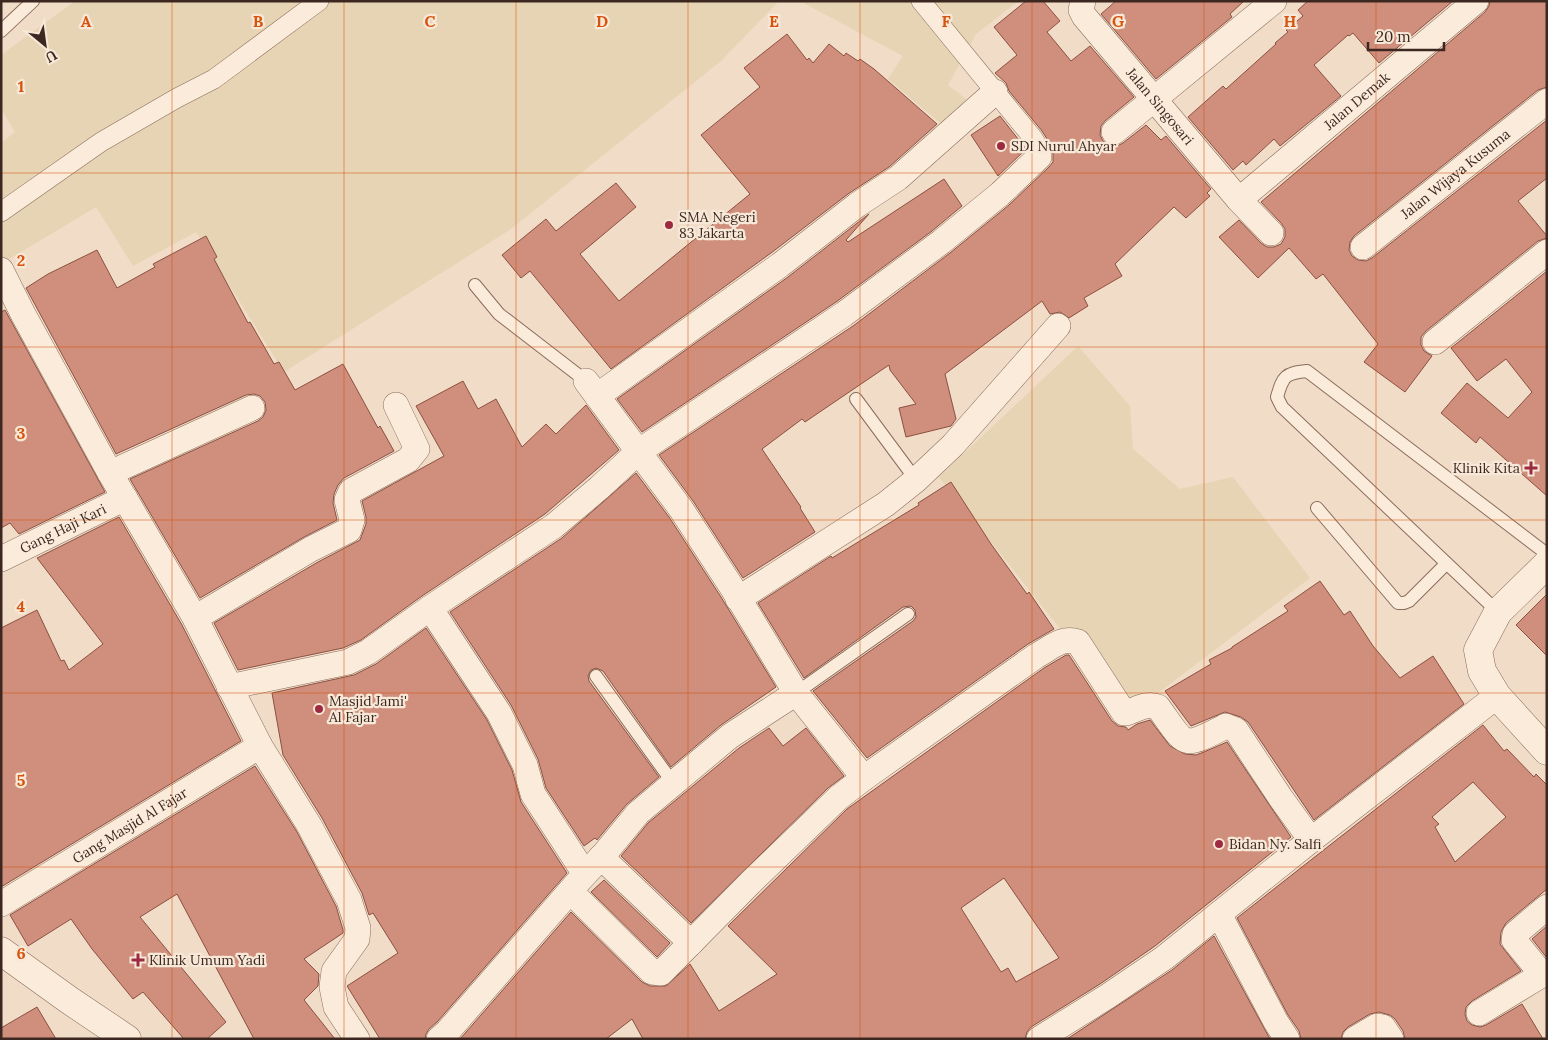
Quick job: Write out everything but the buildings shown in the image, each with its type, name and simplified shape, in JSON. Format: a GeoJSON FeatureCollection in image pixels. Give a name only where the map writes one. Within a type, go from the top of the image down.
{"type":"FeatureCollection","features":[{"type":"Feature","properties":{"kind":"street"},"geometry":{"type":"LineString","coordinates":[[1,212],[101,142],[214,79],[319,1]]}},
{"type":"Feature","properties":{"kind":"street"},"geometry":{"type":"LineString","coordinates":[[229,687],[348,662],[368,652],[430,608],[554,526],[600,488],[638,452],[852,309],[941,242],[1000,194],[1039,157],[1039,148],[1033,138],[921,1]]}},
{"type":"Feature","properties":{"kind":"street"},"geometry":{"type":"LineString","coordinates":[[1114,132],[1274,1]]}},
{"type":"Feature","properties":{"kind":"street","name":"Jalan Demak"},"geometry":{"type":"LineString","coordinates":[[1239,200],[1476,1]]}},
{"type":"Feature","properties":{"kind":"street","name":"Jalan Singosari"},"geometry":{"type":"LineString","coordinates":[[1082,6],[1154,100],[1239,200]]}},
{"type":"Feature","properties":{"kind":"street"},"geometry":{"type":"LineString","coordinates":[[864,778],[796,693],[681,509],[592,388],[780,265],[857,206],[898,178],[995,92]]}},
{"type":"Feature","properties":{"kind":"street","name":"Jalan Wijaya Kusuma"},"geometry":{"type":"LineString","coordinates":[[1363,248],[1547,101]]}},
{"type":"Feature","properties":{"kind":"street"},"geometry":{"type":"LineString","coordinates":[[1239,200],[1271,233]]}},
{"type":"Feature","properties":{"kind":"street"},"geometry":{"type":"LineString","coordinates":[[1435,342],[1547,252]]}},
{"type":"Feature","properties":{"kind":"street"},"geometry":{"type":"LineString","coordinates":[[1,270],[110,473],[195,618],[260,746],[309,825],[349,900],[358,928],[357,939],[334,971],[332,987],[336,1007],[357,1039]]}},
{"type":"Feature","properties":{"kind":"street"},"geometry":{"type":"LineString","coordinates":[[738,599],[886,504],[916,480],[953,445],[1058,326]]}},
{"type":"Feature","properties":{"kind":"street"},"geometry":{"type":"LineString","coordinates":[[195,618],[311,548],[349,530],[352,520],[346,500],[351,491],[408,460],[417,449],[396,405]]}},
{"type":"Feature","properties":{"kind":"street"},"geometry":{"type":"LineString","coordinates":[[110,473],[252,408]]}},
{"type":"Feature","properties":{"kind":"street","name":"Gang Haji Kari"},"geometry":{"type":"LineString","coordinates":[[1,559],[125,498]]}},
{"type":"Feature","properties":{"kind":"street"},"geometry":{"type":"LineString","coordinates":[[1547,564],[1498,612],[1478,650],[1482,671],[1497,696],[1547,750]]}},
{"type":"Feature","properties":{"kind":"street"},"geometry":{"type":"LineString","coordinates":[[430,608],[499,714],[525,765],[533,794],[652,972],[661,973],[838,798],[1036,656],[1064,640],[1070,639],[1078,642],[1124,712],[1126,713],[1148,705],[1158,707],[1181,738],[1187,742],[1196,742],[1226,726],[1236,730],[1311,840]]}},
{"type":"Feature","properties":{"kind":"street"},"geometry":{"type":"LineString","coordinates":[[439,1039],[638,813],[730,736],[796,693]]}},
{"type":"Feature","properties":{"kind":"street"},"geometry":{"type":"LineString","coordinates":[[1038,1039],[1108,996],[1164,958],[1311,840],[1497,696]]}},
{"type":"Feature","properties":{"kind":"street","name":"Gang Masjid Al Fajar"},"geometry":{"type":"LineString","coordinates":[[1,904],[260,746]]}},
{"type":"Feature","properties":{"kind":"street"},"geometry":{"type":"LineString","coordinates":[[585,874],[691,942]]}},
{"type":"Feature","properties":{"kind":"street"},"geometry":{"type":"LineString","coordinates":[[1479,1013],[1540,976],[1540,972],[1514,940],[1514,937],[1515,934],[1547,907]]}},
{"type":"Feature","properties":{"kind":"street"},"geometry":{"type":"LineString","coordinates":[[1219,914],[1276,1022],[1287,1039]]}},
{"type":"Feature","properties":{"kind":"street"},"geometry":{"type":"LineString","coordinates":[[1,951],[121,1037]]}},
{"type":"Feature","properties":{"kind":"street"},"geometry":{"type":"LineString","coordinates":[[1355,1039],[1377,1026],[1383,1027],[1391,1039]]}},
{"type":"Feature","properties":{"kind":"lane"},"geometry":{"type":"LineString","coordinates":[[1,31],[34,1]]}},
{"type":"Feature","properties":{"kind":"lane"},"geometry":{"type":"LineString","coordinates":[[475,285],[499,314],[592,388]]}},
{"type":"Feature","properties":{"kind":"lane"},"geometry":{"type":"LineString","coordinates":[[1498,612],[1282,407],[1277,397],[1281,381],[1292,372],[1307,371],[1547,554]]}},
{"type":"Feature","properties":{"kind":"lane"},"geometry":{"type":"LineString","coordinates":[[856,399],[916,480]]}},
{"type":"Feature","properties":{"kind":"lane"},"geometry":{"type":"LineString","coordinates":[[1317,508],[1398,603],[1409,601],[1446,564]]}},
{"type":"Feature","properties":{"kind":"lane"},"geometry":{"type":"LineString","coordinates":[[796,693],[908,614]]}},
{"type":"Feature","properties":{"kind":"lane"},"geometry":{"type":"LineString","coordinates":[[596,676],[673,783]]}},
{"type":"Feature","properties":{"kind":"shaded area"},"geometry":{"type":"Polygon","coordinates":[[[75,1],[779,1],[721,61],[511,229],[284,372],[196,232],[133,266],[96,207],[1,264],[1,143],[15,132],[1,108],[1,55],[75,1]]]}},
{"type":"Feature","properties":{"kind":"shaded area"},"geometry":{"type":"Polygon","coordinates":[[[800,1],[1017,2],[976,34],[948,85],[975,106],[945,127],[888,79],[903,56],[800,1]]]}},
{"type":"Feature","properties":{"kind":"shaded area"},"geometry":{"type":"Polygon","coordinates":[[[1078,346],[1130,406],[1133,449],[1180,489],[1233,477],[1310,578],[1129,715],[939,477],[1078,346]]]}},
{"type":"Feature","properties":{"kind":"place","name":"SDI Nurul Ahyar"},"geometry":{"type":"Point","coordinates":[1001,146]}},
{"type":"Feature","properties":{"kind":"place","name":"SMA Negeri 83 Jakarta"},"geometry":{"type":"Point","coordinates":[669,225]}},
{"type":"Feature","properties":{"kind":"place","name":"Klinik Kita"},"geometry":{"type":"Point","coordinates":[1531,468]}},
{"type":"Feature","properties":{"kind":"place","name":"Masjid Jami' Al Fajar"},"geometry":{"type":"Point","coordinates":[319,709]}},
{"type":"Feature","properties":{"kind":"place","name":"Bidan Ny. Salfi"},"geometry":{"type":"Point","coordinates":[1219,844]}},
{"type":"Feature","properties":{"kind":"place","name":"Klinik Umum Yadi"},"geometry":{"type":"Point","coordinates":[138,960]}}]}
